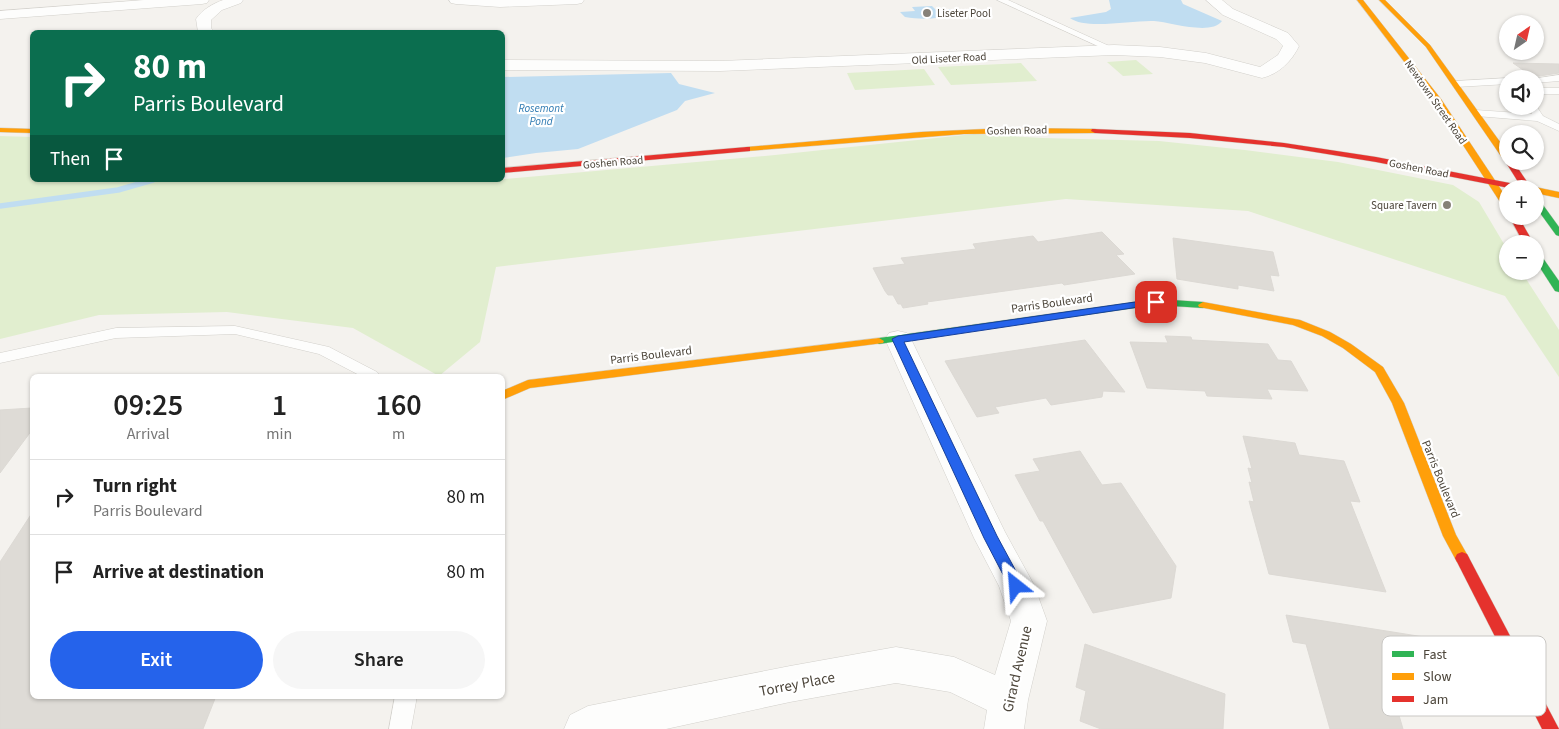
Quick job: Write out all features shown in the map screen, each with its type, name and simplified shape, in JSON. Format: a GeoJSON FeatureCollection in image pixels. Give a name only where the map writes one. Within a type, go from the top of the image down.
{"type":"FeatureCollection","features":[{"type":"Feature","properties":{"kind":"main road","name":"Newtown Street Road"},"geometry":{"type":"LineString","coordinates":[[1360,0],[1426,86],[1499,193]]}},
{"type":"Feature","properties":{"kind":"main road","name":"Newtown Street Road"},"geometry":{"type":"LineString","coordinates":[[1382,0],[1428,46],[1499,147]]}},
{"type":"Feature","properties":{"kind":"main road"},"geometry":{"type":"LineString","coordinates":[[1379,23],[1406,24]]}},
{"type":"Feature","properties":{"kind":"main road","name":"Goshen Road"},"geometry":{"type":"LineString","coordinates":[[505,171],[921,134],[1003,129],[1174,134],[1285,145],[1375,159],[1499,183]]}},
{"type":"Feature","properties":{"kind":"main road"},"geometry":{"type":"LineString","coordinates":[[0,130],[30,131]]}},
{"type":"Feature","properties":{"kind":"main road"},"geometry":{"type":"LineString","coordinates":[[1544,192],[1559,195]]}},
{"type":"Feature","properties":{"kind":"main road"},"geometry":{"type":"LineString","coordinates":[[1544,212],[1559,233]]}},
{"type":"Feature","properties":{"kind":"main road"},"geometry":{"type":"LineString","coordinates":[[1544,266],[1559,289]]}},
{"type":"Feature","properties":{"kind":"main road","name":"Parris Boulevard"},"geometry":{"type":"LineString","coordinates":[[505,395],[528,384],[898,339],[1156,302],[1202,305],[1296,322],[1326,334],[1347,346],[1379,370],[1398,403],[1450,536],[1503,636]]}},
{"type":"Feature","properties":{"kind":"main road","name":"Parris Boulevard"},"geometry":{"type":"LineString","coordinates":[[1544,716],[1551,729]]}},
{"type":"Feature","properties":{"kind":"street"},"geometry":{"type":"LineString","coordinates":[[0,7],[76,0]]}},
{"type":"Feature","properties":{"kind":"street"},"geometry":{"type":"LineString","coordinates":[[0,15],[202,0]]}},
{"type":"Feature","properties":{"kind":"street"},"geometry":{"type":"LineString","coordinates":[[204,30],[203,19],[217,7],[236,0]]}},
{"type":"Feature","properties":{"kind":"street"},"geometry":{"type":"LineString","coordinates":[[456,0],[500,3],[577,0]]}},
{"type":"Feature","properties":{"kind":"street","name":"Old Liseter Road"},"geometry":{"type":"LineString","coordinates":[[505,65],[720,66],[1114,50],[1160,52],[1206,58],[1262,73],[1286,58],[1290,46],[1282,36],[1228,12],[1213,0]]}},
{"type":"Feature","properties":{"kind":"street","name":"Girard Avenue"},"geometry":{"type":"LineString","coordinates":[[898,339],[991,538],[1016,586],[1029,621],[1006,714]]}},
{"type":"Feature","properties":{"kind":"street","name":"Torrey Place"},"geometry":{"type":"LineString","coordinates":[[584,729],[588,726],[771,688],[896,665],[954,675],[1006,714]]}},
{"type":"Feature","properties":{"kind":"lane"},"geometry":{"type":"LineString","coordinates":[[1001,0],[1114,50]]}},
{"type":"Feature","properties":{"kind":"lane"},"geometry":{"type":"LineString","coordinates":[[1544,79],[1559,78]]}},
{"type":"Feature","properties":{"kind":"lane"},"geometry":{"type":"LineString","coordinates":[[1456,84],[1499,82]]}},
{"type":"Feature","properties":{"kind":"lane"},"geometry":{"type":"LineString","coordinates":[[1544,91],[1559,91]]}},
{"type":"Feature","properties":{"kind":"lane"},"geometry":{"type":"LineString","coordinates":[[1476,114],[1539,118],[1559,128]]}},
{"type":"Feature","properties":{"kind":"lane"},"geometry":{"type":"LineString","coordinates":[[0,358],[116,333],[235,330],[324,350],[368,374]]}},
{"type":"Feature","properties":{"kind":"lane"},"geometry":{"type":"LineString","coordinates":[[400,729],[405,699]]}},
{"type":"Feature","properties":{"kind":"green space"},"geometry":{"type":"Polygon","coordinates":[[[1136,60],[1153,74],[1123,76],[1107,62],[1136,60]]]}},
{"type":"Feature","properties":{"kind":"green space"},"geometry":{"type":"Polygon","coordinates":[[[1021,63],[1037,81],[951,85],[938,67],[1021,63]]]}},
{"type":"Feature","properties":{"kind":"green space"},"geometry":{"type":"Polygon","coordinates":[[[924,69],[935,85],[855,90],[847,73],[924,69]]]}},
{"type":"Feature","properties":{"kind":"green space"},"geometry":{"type":"Polygon","coordinates":[[[974,134],[1159,141],[1338,162],[1453,185],[1479,202],[1499,236],[1499,280],[1527,280],[1559,330],[1559,377],[1505,296],[1248,211],[1066,199],[496,267],[480,342],[441,374],[435,374],[353,328],[227,312],[99,315],[0,339],[0,136],[30,137],[30,182],[505,182],[505,179],[775,155],[974,134]]]}},
{"type":"Feature","properties":{"kind":"water"},"geometry":{"type":"Polygon","coordinates":[[[1109,0],[1181,0],[1183,4],[1222,21],[1217,25],[1200,28],[1154,21],[1098,24],[1077,22],[1070,18],[1106,12],[1111,9],[1109,0]]]}},
{"type":"Feature","properties":{"kind":"water","name":"Liseter Pool"},"geometry":{"type":"Polygon","coordinates":[[[932,6],[936,10],[950,9],[955,14],[924,19],[905,17],[900,12],[915,11],[912,7],[932,6]]]}},
{"type":"Feature","properties":{"kind":"water","name":"Rosemont Pond"},"geometry":{"type":"Polygon","coordinates":[[[671,73],[679,84],[715,93],[685,101],[677,110],[578,149],[505,158],[505,77],[671,73]]]}},
{"type":"Feature","properties":{"kind":"building"},"geometry":{"type":"Polygon","coordinates":[[[1513,63],[1559,64],[1559,73],[1544,75],[1544,70],[1523,70],[1513,63]]]}},
{"type":"Feature","properties":{"kind":"building"},"geometry":{"type":"Polygon","coordinates":[[[1102,232],[1124,254],[1116,255],[1135,274],[927,302],[928,304],[903,308],[901,304],[898,304],[893,295],[888,295],[885,291],[873,268],[905,264],[901,258],[976,249],[973,244],[1033,236],[1038,242],[1102,232]]]}},
{"type":"Feature","properties":{"kind":"building"},"geometry":{"type":"Polygon","coordinates":[[[1173,238],[1273,252],[1279,276],[1270,275],[1274,291],[1238,285],[1238,289],[1177,279],[1173,238]]]}},
{"type":"Feature","properties":{"kind":"building"},"geometry":{"type":"Polygon","coordinates":[[[1165,336],[1191,337],[1192,340],[1268,344],[1278,360],[1291,361],[1308,391],[1267,389],[1272,399],[1207,396],[1205,391],[1147,388],[1130,342],[1168,343],[1165,336]]]}},
{"type":"Feature","properties":{"kind":"building"},"geometry":{"type":"Polygon","coordinates":[[[1085,340],[1125,392],[1103,391],[1102,397],[1051,405],[1046,398],[995,407],[999,413],[977,417],[945,361],[1085,340]]]}},
{"type":"Feature","properties":{"kind":"building"},"geometry":{"type":"Polygon","coordinates":[[[30,408],[30,433],[0,473],[0,410],[30,408]]]}},
{"type":"Feature","properties":{"kind":"building"},"geometry":{"type":"Polygon","coordinates":[[[1243,436],[1295,443],[1299,455],[1344,461],[1360,502],[1350,501],[1386,592],[1269,574],[1249,501],[1254,502],[1248,468],[1252,469],[1243,436]]]}},
{"type":"Feature","properties":{"kind":"building"},"geometry":{"type":"Polygon","coordinates":[[[1080,451],[1102,485],[1121,483],[1176,566],[1171,598],[1093,613],[1043,521],[1040,521],[1015,475],[1040,471],[1033,459],[1080,451]]]}},
{"type":"Feature","properties":{"kind":"building"},"geometry":{"type":"Polygon","coordinates":[[[30,516],[30,699],[215,699],[203,729],[0,729],[0,562],[30,516]]]}},
{"type":"Feature","properties":{"kind":"building"},"geometry":{"type":"Polygon","coordinates":[[[1286,615],[1418,636],[1382,636],[1382,716],[1399,716],[1403,729],[1330,729],[1306,644],[1293,642],[1286,615]]]}},
{"type":"Feature","properties":{"kind":"building"},"geometry":{"type":"Polygon","coordinates":[[[1085,644],[1225,694],[1223,729],[1101,729],[1080,721],[1086,691],[1076,687],[1085,644]]]}},
{"type":"Feature","properties":{"kind":"waterway"},"geometry":{"type":"LineString","coordinates":[[0,206],[118,190],[146,182]]}},
{"type":"Feature","properties":{"kind":"traffic: fast"},"geometry":{"type":"LineString","coordinates":[[1544,212],[1559,233]]}},
{"type":"Feature","properties":{"kind":"traffic: fast"},"geometry":{"type":"LineString","coordinates":[[1544,266],[1559,289]]}},
{"type":"Feature","properties":{"kind":"traffic: fast"},"geometry":{"type":"LineString","coordinates":[[879,341],[1156,302],[1203,305]]}},
{"type":"Feature","properties":{"kind":"traffic: slow"},"geometry":{"type":"LineString","coordinates":[[1360,0],[1438,101],[1499,194]]}},
{"type":"Feature","properties":{"kind":"traffic: slow"},"geometry":{"type":"LineString","coordinates":[[1382,0],[1428,46],[1499,147]]}},
{"type":"Feature","properties":{"kind":"traffic: slow"},"geometry":{"type":"LineString","coordinates":[[0,130],[30,131]]}},
{"type":"Feature","properties":{"kind":"traffic: slow"},"geometry":{"type":"LineString","coordinates":[[747,149],[964,132],[1008,130],[1095,131]]}},
{"type":"Feature","properties":{"kind":"traffic: slow"},"geometry":{"type":"LineString","coordinates":[[1544,192],[1559,195]]}},
{"type":"Feature","properties":{"kind":"traffic: slow"},"geometry":{"type":"LineString","coordinates":[[1203,305],[1296,322],[1326,334],[1347,346],[1379,370],[1398,403],[1450,536],[1462,558]]}},
{"type":"Feature","properties":{"kind":"traffic: slow"},"geometry":{"type":"LineString","coordinates":[[505,395],[528,384],[879,341]]}},
{"type":"Feature","properties":{"kind":"traffic: jam"},"geometry":{"type":"LineString","coordinates":[[1095,131],[1166,134],[1315,149],[1499,183]]}},
{"type":"Feature","properties":{"kind":"traffic: jam"},"geometry":{"type":"LineString","coordinates":[[505,171],[747,149]]}},
{"type":"Feature","properties":{"kind":"traffic: jam"},"geometry":{"type":"LineString","coordinates":[[1515,170],[1521,180]]}},
{"type":"Feature","properties":{"kind":"traffic: jam"},"geometry":{"type":"LineString","coordinates":[[1518,225],[1524,235]]}},
{"type":"Feature","properties":{"kind":"traffic: jam"},"geometry":{"type":"LineString","coordinates":[[1462,558],[1503,636]]}},
{"type":"Feature","properties":{"kind":"traffic: jam"},"geometry":{"type":"LineString","coordinates":[[1544,716],[1551,729]]}},
{"type":"Feature","properties":{"kind":"place","name":"Liseter Pool"},"geometry":{"type":"Point","coordinates":[927,13]}},
{"type":"Feature","properties":{"kind":"place","name":"Square Tavern"},"geometry":{"type":"Point","coordinates":[1447,205]}},
{"type":"Feature","properties":{"kind":"route"},"geometry":{"type":"LineString","coordinates":[[1016,586],[991,538],[898,339],[1156,302]]}}]}
